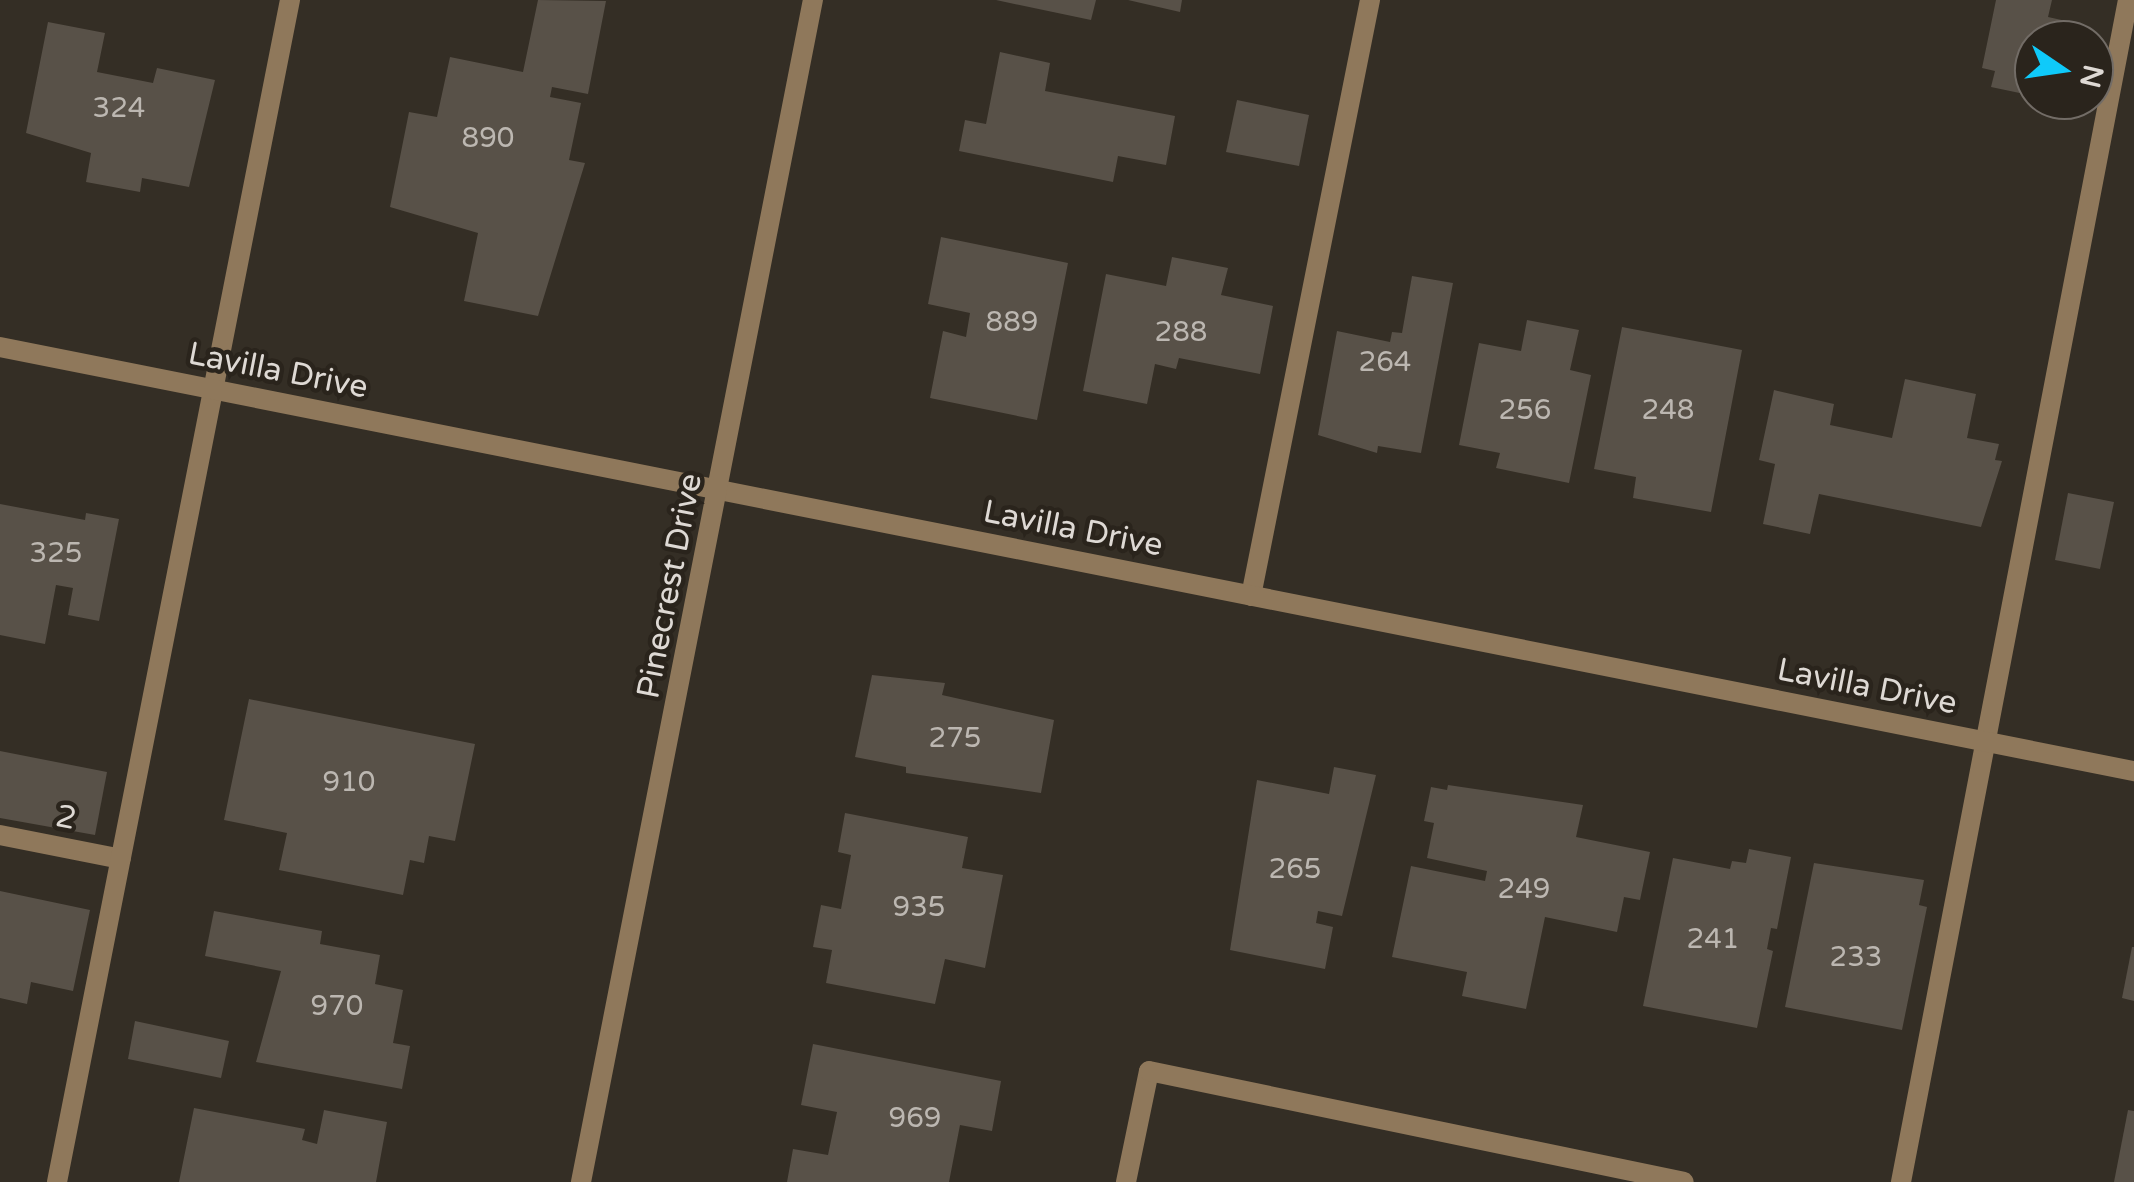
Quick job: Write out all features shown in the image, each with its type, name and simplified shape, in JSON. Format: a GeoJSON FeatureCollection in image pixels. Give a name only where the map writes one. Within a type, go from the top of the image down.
{"type":"FeatureCollection","features":[{"type":"Feature","properties":{"kind":"street"},"geometry":{"type":"LineString","coordinates":[[57,1182],[290,0]]}},
{"type":"Feature","properties":{"kind":"street","name":"Pinecrest Drive"},"geometry":{"type":"LineString","coordinates":[[581,1182],[720,490],[812,0]]}},
{"type":"Feature","properties":{"kind":"street"},"geometry":{"type":"LineString","coordinates":[[1251,596],[1370,0]]}},
{"type":"Feature","properties":{"kind":"street"},"geometry":{"type":"LineString","coordinates":[[1901,1182],[2128,0]]}},
{"type":"Feature","properties":{"kind":"street","name":"Lavilla Drive"},"geometry":{"type":"LineString","coordinates":[[0,346],[2134,771]]}},
{"type":"Feature","properties":{"kind":"street","name":"2"},"geometry":{"type":"LineString","coordinates":[[0,835],[120,859]]}},
{"type":"Feature","properties":{"kind":"street"},"geometry":{"type":"LineString","coordinates":[[1126,1182],[1149,1071],[1684,1182]]}},
{"type":"Feature","properties":{"kind":"building"},"geometry":{"type":"Polygon","coordinates":[[[538,0],[606,1],[588,94],[552,87],[550,97],[581,103],[569,160],[585,163],[538,316],[464,301],[478,233],[390,207],[409,112],[437,117],[450,57],[523,72],[538,0]]]}},
{"type":"Feature","properties":{"kind":"building"},"geometry":{"type":"Polygon","coordinates":[[[996,0],[1096,0],[1091,20],[996,0]]]}},
{"type":"Feature","properties":{"kind":"building"},"geometry":{"type":"Polygon","coordinates":[[[1128,0],[1182,0],[1180,12],[1128,0]]]}},
{"type":"Feature","properties":{"kind":"building"},"geometry":{"type":"Polygon","coordinates":[[[1996,0],[2052,0],[2048,17],[2062,20],[2014,20],[2014,92],[1991,87],[1995,71],[1982,68],[1996,0]]]}},
{"type":"Feature","properties":{"kind":"building"},"geometry":{"type":"Polygon","coordinates":[[[48,22],[105,33],[97,72],[153,83],[157,68],[215,80],[189,187],[142,178],[140,192],[86,182],[91,153],[26,133],[48,22]]]}},
{"type":"Feature","properties":{"kind":"building"},"geometry":{"type":"Polygon","coordinates":[[[1000,52],[1050,63],[1045,91],[1175,116],[1166,165],[1118,156],[1113,182],[959,151],[965,120],[986,124],[1000,52]]]}},
{"type":"Feature","properties":{"kind":"building"},"geometry":{"type":"Polygon","coordinates":[[[1237,100],[1309,115],[1299,166],[1226,152],[1237,100]]]}},
{"type":"Feature","properties":{"kind":"building"},"geometry":{"type":"Polygon","coordinates":[[[941,237],[1068,263],[1037,420],[930,398],[943,331],[966,337],[970,313],[928,304],[941,237]]]}},
{"type":"Feature","properties":{"kind":"building"},"geometry":{"type":"Polygon","coordinates":[[[1172,257],[1228,268],[1221,295],[1273,306],[1260,374],[1179,358],[1176,369],[1155,364],[1147,404],[1083,391],[1106,274],[1166,286],[1172,257]]]}},
{"type":"Feature","properties":{"kind":"building"},"geometry":{"type":"Polygon","coordinates":[[[1412,276],[1453,283],[1421,453],[1378,446],[1377,453],[1318,435],[1337,331],[1390,342],[1392,332],[1402,333],[1412,276]]]}},
{"type":"Feature","properties":{"kind":"building"},"geometry":{"type":"Polygon","coordinates":[[[1527,320],[1579,330],[1570,370],[1591,375],[1569,483],[1496,468],[1500,453],[1459,445],[1479,343],[1521,351],[1527,320]]]}},
{"type":"Feature","properties":{"kind":"building"},"geometry":{"type":"Polygon","coordinates":[[[1622,327],[1742,350],[1711,512],[1633,498],[1636,477],[1594,469],[1622,327]]]}},
{"type":"Feature","properties":{"kind":"building"},"geometry":{"type":"Polygon","coordinates":[[[1905,379],[1976,394],[1967,438],[1999,444],[1995,460],[2002,461],[1981,527],[1819,494],[1810,534],[1763,524],[1775,464],[1759,460],[1774,390],[1834,404],[1830,425],[1892,438],[1905,379]]]}},
{"type":"Feature","properties":{"kind":"building"},"geometry":{"type":"Polygon","coordinates":[[[2068,493],[2114,502],[2100,569],[2055,560],[2068,493]]]}},
{"type":"Feature","properties":{"kind":"building"},"geometry":{"type":"Polygon","coordinates":[[[0,504],[85,520],[86,513],[119,519],[99,621],[68,615],[73,588],[56,585],[45,644],[0,635],[0,504]]]}},
{"type":"Feature","properties":{"kind":"building"},"geometry":{"type":"Polygon","coordinates":[[[872,675],[945,683],[942,695],[1054,720],[1041,793],[906,773],[906,767],[855,757],[872,675]]]}},
{"type":"Feature","properties":{"kind":"building"},"geometry":{"type":"Polygon","coordinates":[[[249,699],[475,744],[455,841],[429,836],[424,863],[410,860],[403,895],[279,870],[287,833],[224,820],[249,699]]]}},
{"type":"Feature","properties":{"kind":"building"},"geometry":{"type":"Polygon","coordinates":[[[0,751],[107,772],[95,835],[0,818],[0,751]]]}},
{"type":"Feature","properties":{"kind":"building"},"geometry":{"type":"Polygon","coordinates":[[[1334,767],[1376,775],[1342,916],[1318,911],[1316,923],[1333,927],[1325,969],[1230,950],[1257,780],[1329,794],[1334,767]]]}},
{"type":"Feature","properties":{"kind":"building"},"geometry":{"type":"Polygon","coordinates":[[[1448,785],[1583,805],[1576,837],[1650,852],[1640,900],[1624,897],[1617,932],[1545,917],[1526,1009],[1462,996],[1467,972],[1392,957],[1411,866],[1485,881],[1487,871],[1427,858],[1434,823],[1424,821],[1431,787],[1447,790],[1448,785]]]}},
{"type":"Feature","properties":{"kind":"building"},"geometry":{"type":"Polygon","coordinates":[[[845,813],[968,837],[962,868],[1003,875],[985,968],[945,959],[935,1004],[826,983],[832,950],[813,947],[821,905],[841,909],[851,855],[838,852],[845,813]]]}},
{"type":"Feature","properties":{"kind":"building"},"geometry":{"type":"Polygon","coordinates":[[[1749,849],[1791,857],[1777,929],[1771,928],[1767,949],[1773,951],[1757,1028],[1643,1006],[1673,858],[1730,869],[1732,861],[1746,863],[1749,849]]]}},
{"type":"Feature","properties":{"kind":"building"},"geometry":{"type":"Polygon","coordinates":[[[1814,863],[1924,880],[1919,905],[1927,907],[1902,1030],[1785,1007],[1814,863]]]}},
{"type":"Feature","properties":{"kind":"building"},"geometry":{"type":"Polygon","coordinates":[[[0,891],[90,910],[73,991],[31,982],[27,1004],[0,998],[0,891]]]}},
{"type":"Feature","properties":{"kind":"building"},"geometry":{"type":"Polygon","coordinates":[[[214,911],[322,931],[320,944],[380,955],[375,984],[403,990],[393,1043],[410,1046],[402,1089],[256,1062],[281,971],[205,956],[214,911]]]}},
{"type":"Feature","properties":{"kind":"building"},"geometry":{"type":"Polygon","coordinates":[[[2134,947],[2134,1001],[2122,998],[2134,947]]]}},
{"type":"Feature","properties":{"kind":"building"},"geometry":{"type":"Polygon","coordinates":[[[135,1021],[229,1041],[221,1078],[128,1059],[135,1021]]]}},
{"type":"Feature","properties":{"kind":"building"},"geometry":{"type":"Polygon","coordinates":[[[813,1044],[1001,1081],[992,1131],[960,1125],[949,1182],[787,1182],[793,1149],[828,1155],[837,1112],[801,1105],[813,1044]]]}},
{"type":"Feature","properties":{"kind":"building"},"geometry":{"type":"Polygon","coordinates":[[[194,1108],[305,1129],[302,1140],[317,1144],[324,1110],[387,1122],[376,1182],[179,1182],[194,1108]]]}},
{"type":"Feature","properties":{"kind":"building"},"geometry":{"type":"Polygon","coordinates":[[[2128,1110],[2134,1111],[2134,1182],[2114,1182],[2128,1110]]]}}]}
